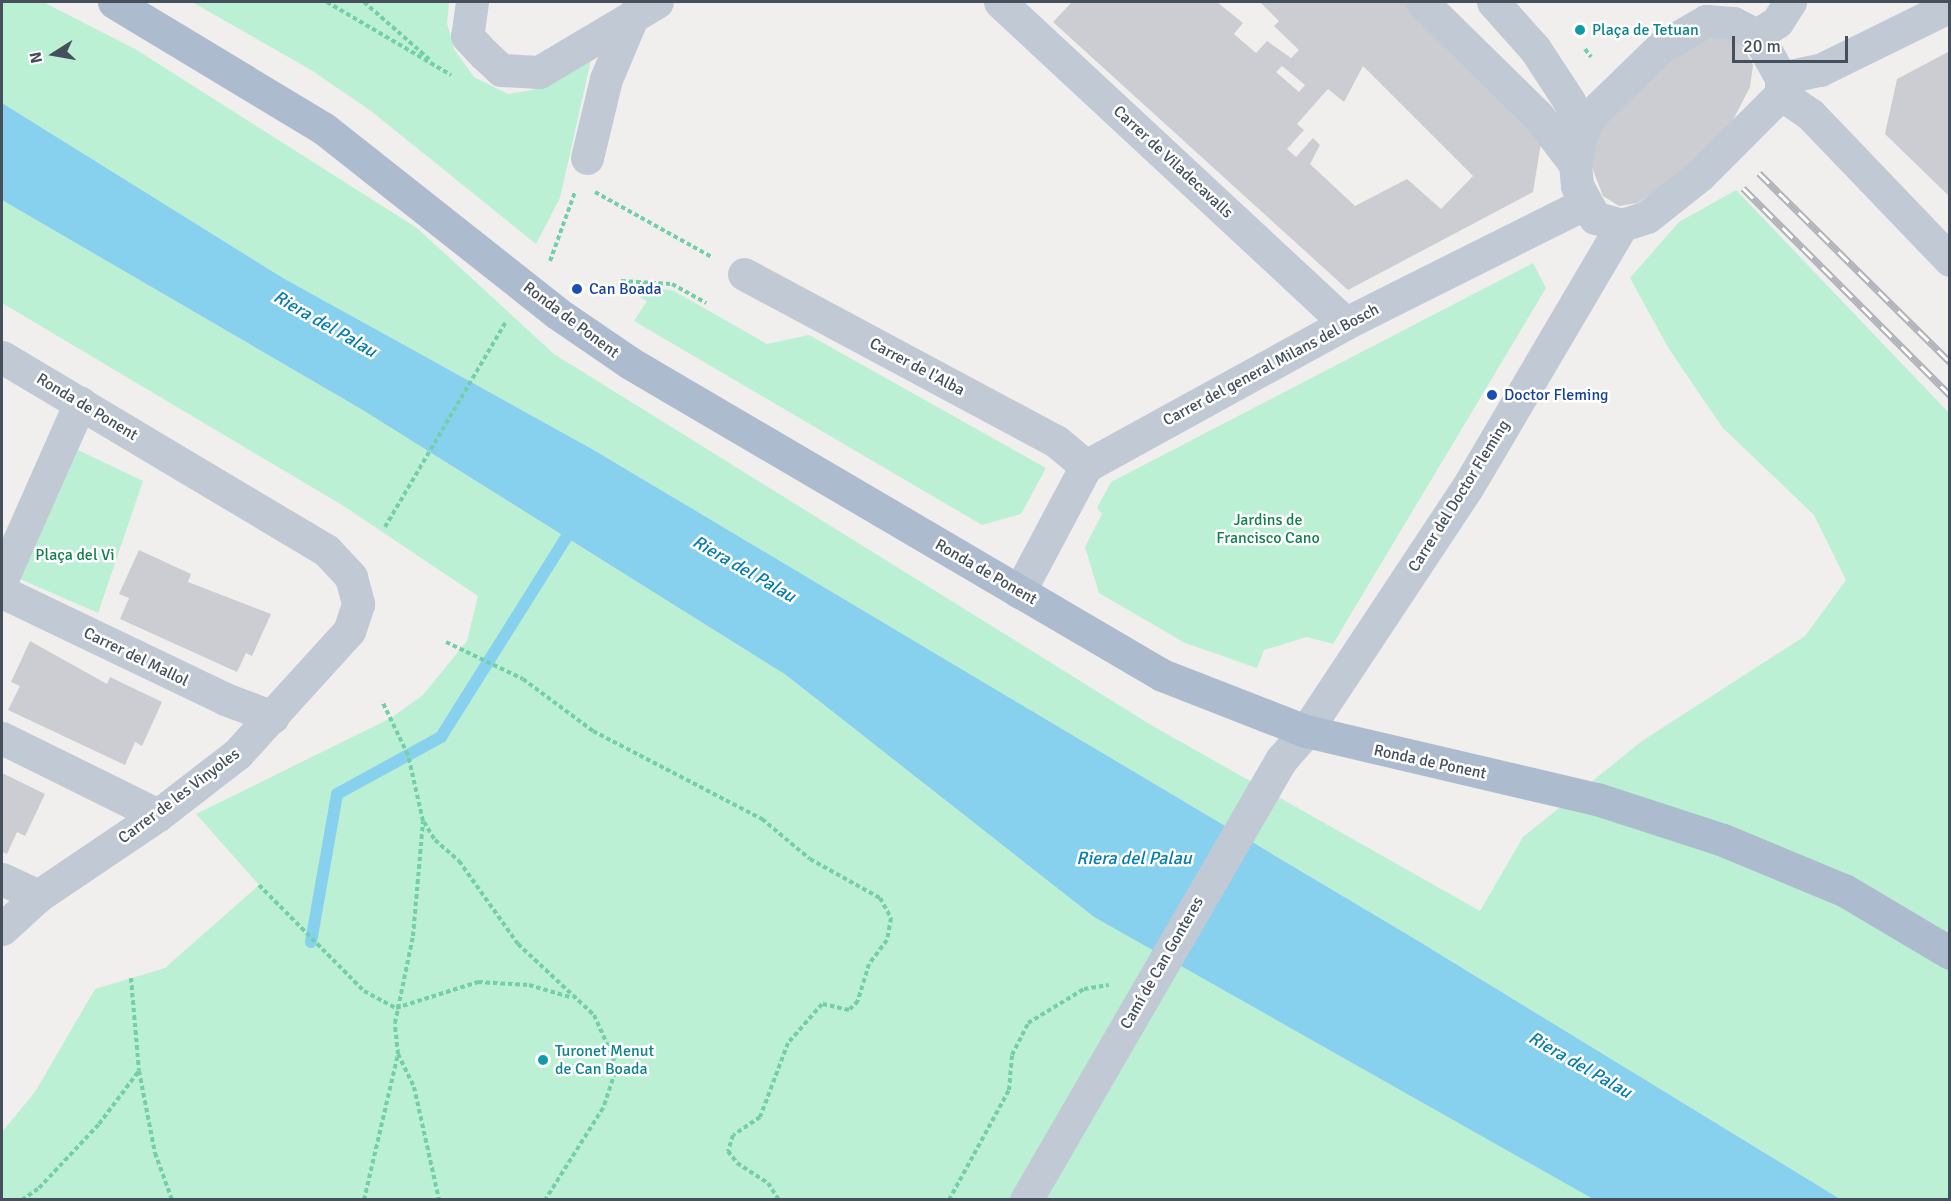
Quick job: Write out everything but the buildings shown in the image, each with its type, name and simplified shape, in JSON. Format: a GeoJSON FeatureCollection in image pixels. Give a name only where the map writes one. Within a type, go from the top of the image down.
{"type":"FeatureCollection","features":[{"type":"Feature","properties":{"kind":"main road","name":"Ronda de Ponent"},"geometry":{"type":"LineString","coordinates":[[114,2],[323,128],[557,313],[630,363],[1162,675],[1306,731],[1597,799],[1724,840],[1844,890],[1950,953]]}},
{"type":"Feature","properties":{"kind":"street"},"geometry":{"type":"LineString","coordinates":[[472,2],[467,36],[484,54],[501,70],[539,72],[645,8]]}},
{"type":"Feature","properties":{"kind":"street","name":"Carrer de Viladecavalls"},"geometry":{"type":"LineString","coordinates":[[1000,2],[1346,323]]}},
{"type":"Feature","properties":{"kind":"street"},"geometry":{"type":"LineString","coordinates":[[1422,2],[1538,116],[1578,148]]}},
{"type":"Feature","properties":{"kind":"street"},"geometry":{"type":"LineString","coordinates":[[1493,2],[1535,49],[1569,101],[1578,148],[1584,204],[1595,218],[1622,225],[1647,217],[1700,175],[1781,86],[1820,70],[1950,6]]}},
{"type":"Feature","properties":{"kind":"street"},"geometry":{"type":"LineString","coordinates":[[1757,35],[1777,22],[1790,2]]}},
{"type":"Feature","properties":{"kind":"street"},"geometry":{"type":"LineString","coordinates":[[585,176],[606,79],[645,8]]}},
{"type":"Feature","properties":{"kind":"street"},"geometry":{"type":"LineString","coordinates":[[1578,148],[1599,107],[1696,11],[1733,23],[1757,35],[1781,86],[1950,260]]}},
{"type":"Feature","properties":{"kind":"street","name":"Carrer del general Milans del Bosch"},"geometry":{"type":"LineString","coordinates":[[1086,466],[1346,323],[1584,204]]}},
{"type":"Feature","properties":{"kind":"street","name":"Carrer del Doctor Fleming"},"geometry":{"type":"LineString","coordinates":[[1306,731],[1467,488],[1622,225]]}},
{"type":"Feature","properties":{"kind":"street","name":"Carrer de l'Alba"},"geometry":{"type":"LineString","coordinates":[[731,267],[1056,441],[1086,466]]}},
{"type":"Feature","properties":{"kind":"street","name":"Ronda de Ponent"},"geometry":{"type":"LineString","coordinates":[[7,368],[80,403],[326,550],[351,577]]}},
{"type":"Feature","properties":{"kind":"street"},"geometry":{"type":"LineString","coordinates":[[2,579],[80,403]]}},
{"type":"Feature","properties":{"kind":"street"},"geometry":{"type":"LineString","coordinates":[[1019,591],[1086,466]]}},
{"type":"Feature","properties":{"kind":"street","name":"Carrer de les Vinyoles"},"geometry":{"type":"LineString","coordinates":[[2,929],[38,896],[158,815],[237,754],[349,631],[358,604],[351,577]]}},
{"type":"Feature","properties":{"kind":"street","name":"Carrer del Mallol"},"geometry":{"type":"LineString","coordinates":[[2,592],[225,699],[273,717]]}},
{"type":"Feature","properties":{"kind":"street","name":"Camí de Can Gonteres"},"geometry":{"type":"LineString","coordinates":[[1026,1200],[1139,1001],[1281,760],[1306,731]]}},
{"type":"Feature","properties":{"kind":"street"},"geometry":{"type":"LineString","coordinates":[[2,738],[158,815]]}},
{"type":"Feature","properties":{"kind":"street"},"geometry":{"type":"LineString","coordinates":[[2,879],[38,896]]}},
{"type":"Feature","properties":{"kind":"path"},"geometry":{"type":"LineString","coordinates":[[327,2],[457,78]]}},
{"type":"Feature","properties":{"kind":"path"},"geometry":{"type":"LineString","coordinates":[[364,2],[437,66]]}},
{"type":"Feature","properties":{"kind":"path"},"geometry":{"type":"LineString","coordinates":[[1585,49],[1591,57]]}},
{"type":"Feature","properties":{"kind":"path"},"geometry":{"type":"LineString","coordinates":[[548,268],[585,176],[731,267]]}},
{"type":"Feature","properties":{"kind":"path"},"geometry":{"type":"LineString","coordinates":[[621,281],[672,284],[706,303]]}},
{"type":"Feature","properties":{"kind":"path"},"geometry":{"type":"LineString","coordinates":[[385,527],[505,323]]}},
{"type":"Feature","properties":{"kind":"path"},"geometry":{"type":"LineString","coordinates":[[446,642],[523,679],[593,731],[762,819],[810,859],[880,898],[891,918],[886,940],[869,964],[858,1001],[849,1010],[822,1004],[788,1043],[760,1117],[734,1135],[728,1151],[737,1163],[768,1183],[779,1200]]}},
{"type":"Feature","properties":{"kind":"path"},"geometry":{"type":"LineString","coordinates":[[364,1200],[398,1054],[396,1008],[413,936],[423,820],[408,755],[382,701]]}},
{"type":"Feature","properties":{"kind":"path"},"geometry":{"type":"LineString","coordinates":[[423,820],[435,840],[459,861],[518,944],[570,998],[594,1015],[615,1072],[603,1108],[545,1200]]}},
{"type":"Feature","properties":{"kind":"path"},"geometry":{"type":"LineString","coordinates":[[259,885],[364,992],[396,1008],[478,982],[529,985],[570,998]]}},
{"type":"Feature","properties":{"kind":"path"},"geometry":{"type":"LineString","coordinates":[[131,978],[139,1071],[155,1152],[172,1200]]}},
{"type":"Feature","properties":{"kind":"path"},"geometry":{"type":"LineString","coordinates":[[949,1200],[1008,1090],[1011,1055],[1028,1023],[1096,985],[1111,985],[1139,1001]]}},
{"type":"Feature","properties":{"kind":"path"},"geometry":{"type":"LineString","coordinates":[[398,1054],[414,1087],[439,1200]]}},
{"type":"Feature","properties":{"kind":"path"},"geometry":{"type":"LineString","coordinates":[[22,1200],[39,1188],[99,1124],[139,1071]]}},
{"type":"Feature","properties":{"kind":"green space"},"geometry":{"type":"Polygon","coordinates":[[[2,2],[43,2],[135,49],[417,228],[554,354],[1151,725],[1480,911],[1523,837],[1642,741],[1805,636],[1846,580],[1814,515],[1722,427],[1669,349],[1630,278],[1679,222],[1736,190],[1949,413],[1949,1199],[1840,1199],[1415,939],[592,449],[283,278],[2,103],[2,2]]]}},
{"type":"Feature","properties":{"kind":"green space"},"geometry":{"type":"Polygon","coordinates":[[[192,2],[449,2],[447,23],[454,49],[474,77],[508,94],[543,88],[591,60],[560,198],[536,244],[371,111],[311,70],[192,2]]]}},
{"type":"Feature","properties":{"kind":"green space"},"geometry":{"type":"Polygon","coordinates":[[[2,200],[361,409],[786,675],[1094,917],[1593,1199],[2,1199],[2,1132],[35,1092],[95,989],[165,968],[259,885],[196,814],[391,718],[423,695],[467,641],[478,596],[342,505],[2,303],[2,200]]]}},
{"type":"Feature","properties":{"kind":"green space","name":"Jardins de Francisco Cano"},"geometry":{"type":"Polygon","coordinates":[[[1533,263],[1546,288],[1333,644],[1307,637],[1264,650],[1257,668],[1185,643],[1099,593],[1085,547],[1102,514],[1097,508],[1111,482],[1533,263]]]}},
{"type":"Feature","properties":{"kind":"green space"},"geometry":{"type":"Polygon","coordinates":[[[640,285],[674,291],[767,344],[809,335],[1046,468],[1021,514],[982,525],[634,321],[647,301],[625,288],[640,285]]]}},
{"type":"Feature","properties":{"kind":"green space","name":"Plaça del Vi"},"geometry":{"type":"Polygon","coordinates":[[[78,450],[143,481],[98,613],[20,579],[78,450]]]}},
{"type":"Feature","properties":{"kind":"water","name":"Riera del Palau"},"geometry":{"type":"Polygon","coordinates":[[[2,103],[283,278],[592,449],[1415,939],[1840,1199],[1593,1199],[1094,917],[786,675],[361,409],[2,200],[2,103]]]}},
{"type":"Feature","properties":{"kind":"waterway"},"geometry":{"type":"LineString","coordinates":[[311,942],[337,794],[441,737],[574,525]]}},
{"type":"Feature","properties":{"kind":"railway"},"geometry":{"type":"LineString","coordinates":[[1759,173],[1950,362]]}},
{"type":"Feature","properties":{"kind":"railway"},"geometry":{"type":"LineString","coordinates":[[1743,188],[1950,395]]}},
{"type":"Feature","properties":{"kind":"place","name":"Plaça de Tetuan"},"geometry":{"type":"Point","coordinates":[1580,30]}},
{"type":"Feature","properties":{"kind":"place","name":"Can Boada"},"geometry":{"type":"Point","coordinates":[577,289]}},
{"type":"Feature","properties":{"kind":"place","name":"Doctor Fleming"},"geometry":{"type":"Point","coordinates":[1492,395]}},
{"type":"Feature","properties":{"kind":"place","name":"Turonet Menut de Can Boada"},"geometry":{"type":"Point","coordinates":[543,1060]}}]}
